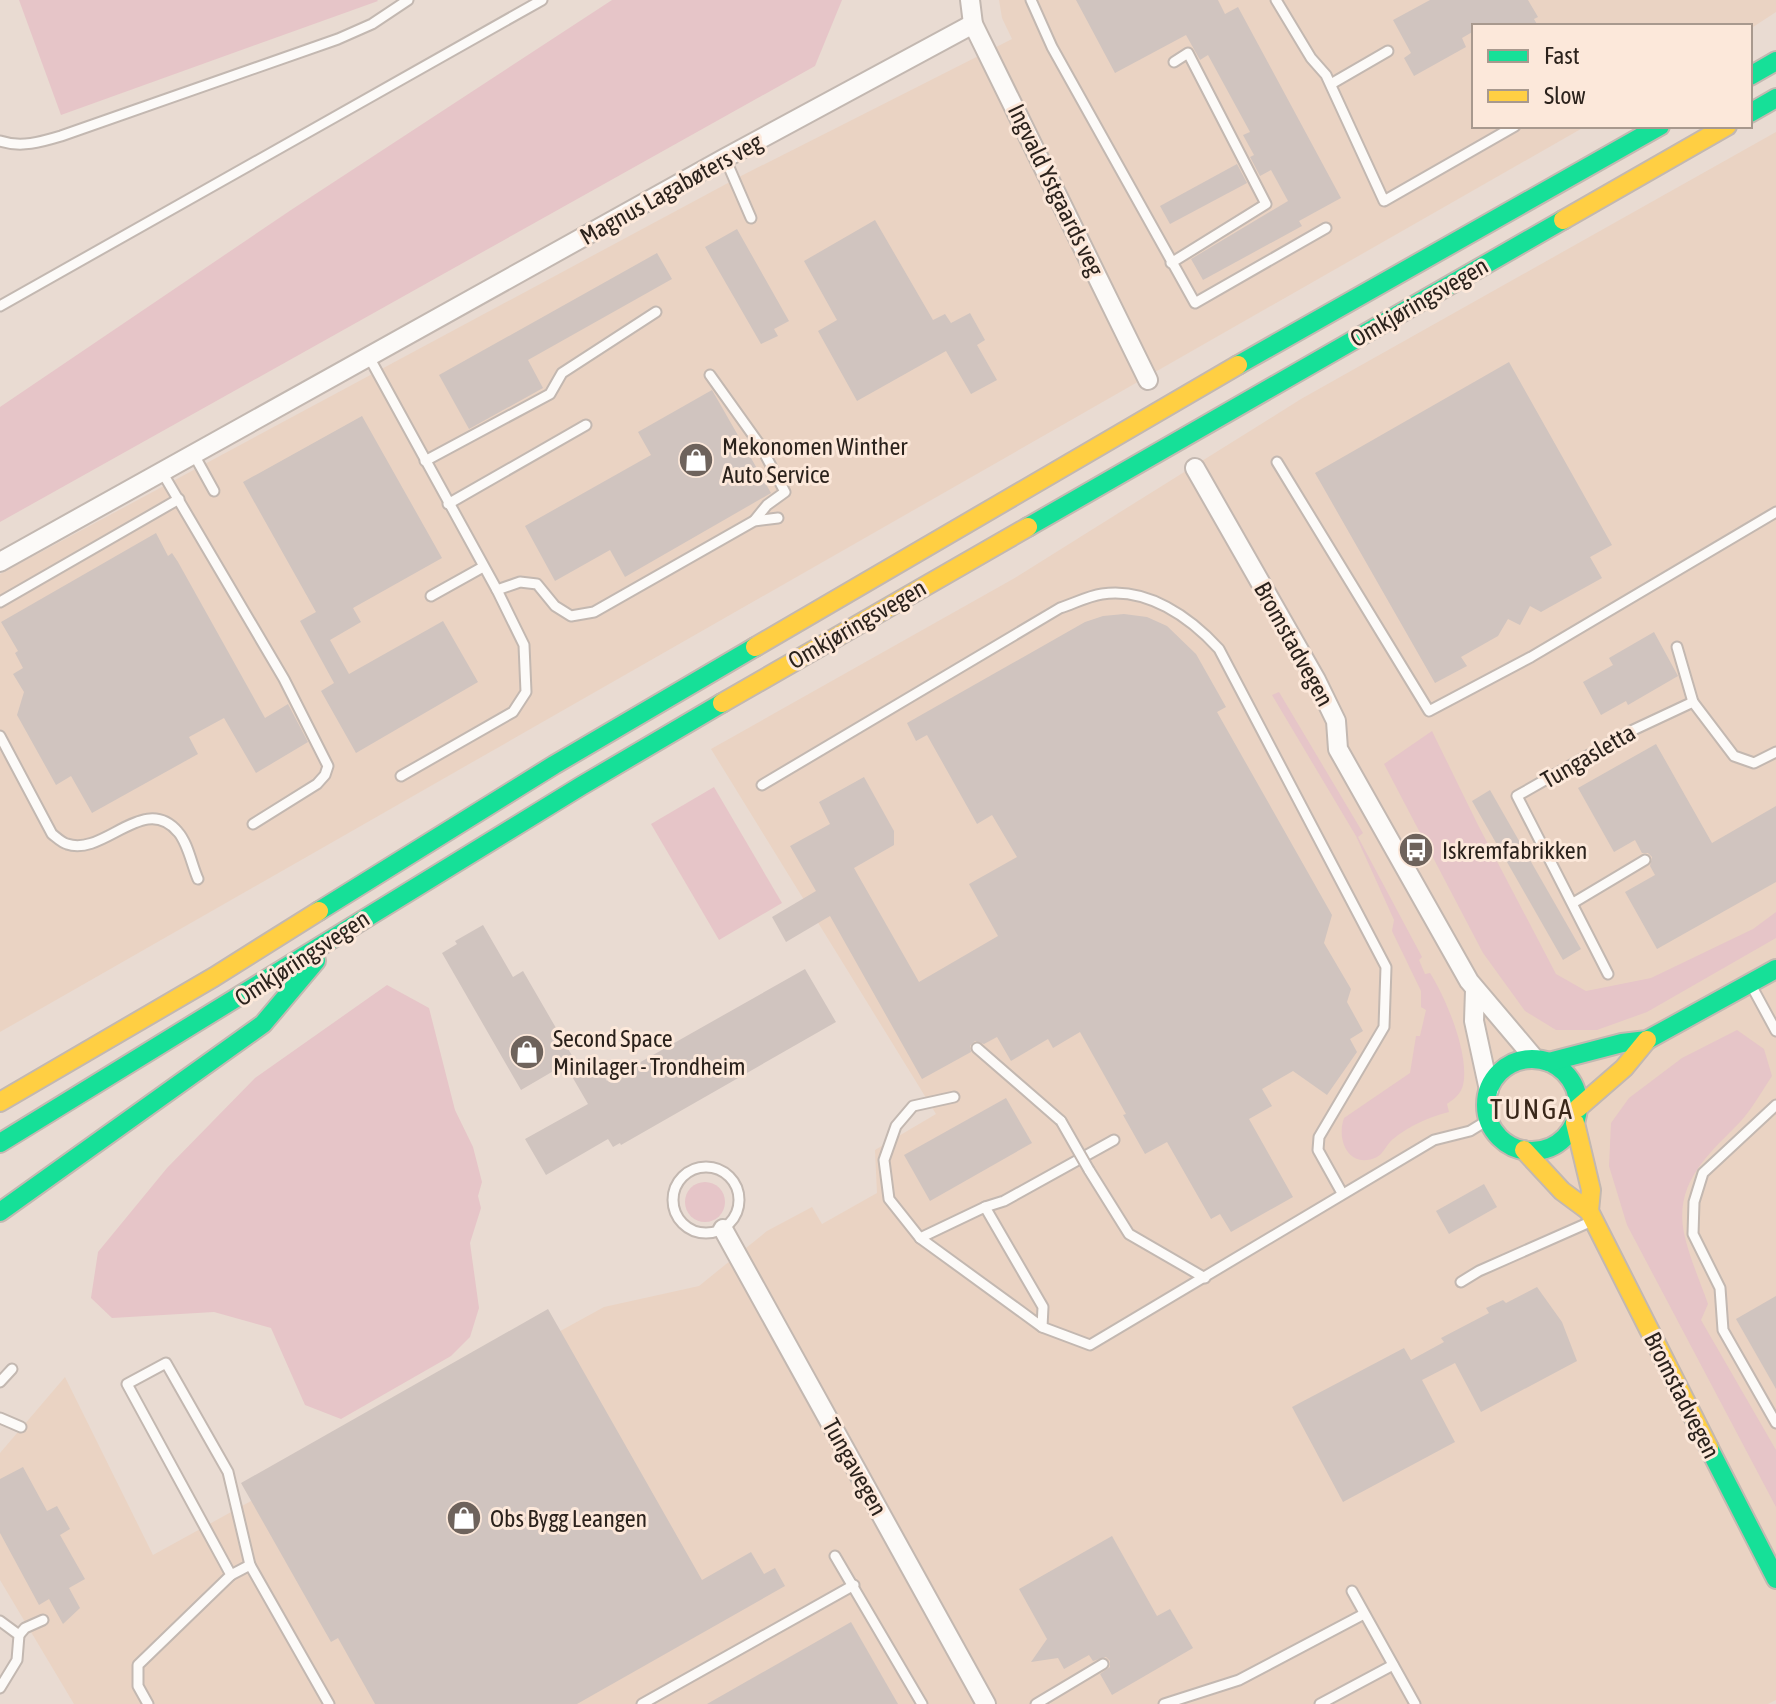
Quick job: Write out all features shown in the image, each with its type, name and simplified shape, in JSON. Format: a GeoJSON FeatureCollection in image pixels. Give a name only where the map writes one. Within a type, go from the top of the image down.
{"type":"FeatureCollection","features":[{"type":"Feature","properties":{"kind":"main road"},"geometry":{"type":"LineString","coordinates":[[1752,75],[1776,61]]}},
{"type":"Feature","properties":{"kind":"main road"},"geometry":{"type":"LineString","coordinates":[[1752,112],[1776,98]]}},
{"type":"Feature","properties":{"kind":"main road","name":"Omkjøringsvegen"},"geometry":{"type":"LineString","coordinates":[[0,1102],[214,977],[568,757],[1342,304],[1656,128]]}},
{"type":"Feature","properties":{"kind":"main road","name":"Omkjøringsvegen"},"geometry":{"type":"LineString","coordinates":[[0,1143],[231,1004],[494,837],[701,715],[1724,128]]}},
{"type":"Feature","properties":{"kind":"main road"},"geometry":{"type":"LineString","coordinates":[[0,1212],[263,1024],[340,933]]}},
{"type":"Feature","properties":{"kind":"main road"},"geometry":{"type":"LineString","coordinates":[[1647,1040],[1637,1057],[1621,1068],[1577,1115],[1567,1135],[1556,1144],[1544,1150],[1524,1150],[1504,1142],[1488,1120],[1486,1105],[1489,1090],[1496,1076],[1508,1066],[1521,1061],[1578,1057],[1627,1040],[1647,1040],[1776,969]]}},
{"type":"Feature","properties":{"kind":"main road"},"geometry":{"type":"LineString","coordinates":[[1542,1061],[1561,1069],[1571,1080],[1577,1093],[1577,1115]]}},
{"type":"Feature","properties":{"kind":"main road","name":"Bromstadvegen"},"geometry":{"type":"LineString","coordinates":[[1577,1115],[1591,1190],[1591,1216],[1776,1579]]}},
{"type":"Feature","properties":{"kind":"main road","name":"Bromstadvegen"},"geometry":{"type":"LineString","coordinates":[[1524,1150],[1570,1201],[1591,1216]]}},
{"type":"Feature","properties":{"kind":"street","name":"Ingvald Ystgaards veg"},"geometry":{"type":"LineString","coordinates":[[970,0],[973,24],[1148,380]]}},
{"type":"Feature","properties":{"kind":"street","name":"Magnus Lagabøters veg"},"geometry":{"type":"LineString","coordinates":[[0,562],[725,158],[973,24]]}},
{"type":"Feature","properties":{"kind":"street","name":"Bromstadvegen"},"geometry":{"type":"LineString","coordinates":[[1195,468],[1316,680],[1336,721],[1338,749],[1475,990],[1542,1061]]}},
{"type":"Feature","properties":{"kind":"street","name":"Bromstadvegen"},"geometry":{"type":"LineString","coordinates":[[1475,990],[1474,1021],[1489,1090]]}},
{"type":"Feature","properties":{"kind":"street","name":"Tungavegen"},"geometry":{"type":"LineString","coordinates":[[723,1229],[986,1704]]}},
{"type":"Feature","properties":{"kind":"lane"},"geometry":{"type":"LineString","coordinates":[[0,141],[35,143],[61,136],[338,39],[372,24],[408,0]]}},
{"type":"Feature","properties":{"kind":"lane"},"geometry":{"type":"LineString","coordinates":[[0,306],[542,0]]}},
{"type":"Feature","properties":{"kind":"lane"},"geometry":{"type":"LineString","coordinates":[[1031,0],[1052,47],[1195,303],[1326,228]]}},
{"type":"Feature","properties":{"kind":"lane"},"geometry":{"type":"LineString","coordinates":[[1276,0],[1311,58],[1331,84],[1362,143],[1384,201],[1512,128]]}},
{"type":"Feature","properties":{"kind":"lane"},"geometry":{"type":"LineString","coordinates":[[1331,84],[1388,51]]}},
{"type":"Feature","properties":{"kind":"lane"},"geometry":{"type":"LineString","coordinates":[[1171,263],[1266,204],[1188,53],[1174,62]]}},
{"type":"Feature","properties":{"kind":"lane"},"geometry":{"type":"LineString","coordinates":[[725,158],[751,218]]}},
{"type":"Feature","properties":{"kind":"lane"},"geometry":{"type":"LineString","coordinates":[[425,461],[550,394],[562,373],[656,312]]}},
{"type":"Feature","properties":{"kind":"lane"},"geometry":{"type":"LineString","coordinates":[[369,357],[524,645],[526,692],[513,712],[401,776]]}},
{"type":"Feature","properties":{"kind":"lane"},"geometry":{"type":"LineString","coordinates":[[497,590],[520,582],[537,584],[555,606],[571,616],[594,612],[754,521],[767,505],[785,492],[760,445],[710,375]]}},
{"type":"Feature","properties":{"kind":"lane"},"geometry":{"type":"LineString","coordinates":[[448,504],[586,425]]}},
{"type":"Feature","properties":{"kind":"lane"},"geometry":{"type":"LineString","coordinates":[[193,453],[214,491]]}},
{"type":"Feature","properties":{"kind":"lane"},"geometry":{"type":"LineString","coordinates":[[1277,462],[1429,711],[1531,657],[1776,512]]}},
{"type":"Feature","properties":{"kind":"lane"},"geometry":{"type":"LineString","coordinates":[[162,472],[284,679],[328,766],[317,784],[253,824]]}},
{"type":"Feature","properties":{"kind":"lane"},"geometry":{"type":"LineString","coordinates":[[0,602],[179,499]]}},
{"type":"Feature","properties":{"kind":"lane"},"geometry":{"type":"LineString","coordinates":[[754,521],[778,518]]}},
{"type":"Feature","properties":{"kind":"lane"},"geometry":{"type":"LineString","coordinates":[[431,596],[483,567]]}},
{"type":"Feature","properties":{"kind":"lane"},"geometry":{"type":"LineString","coordinates":[[762,785],[1060,608],[1102,594],[1142,596],[1177,613],[1203,631],[1219,649],[1386,967],[1384,1027],[1319,1137],[1318,1150],[1342,1193]]}},
{"type":"Feature","properties":{"kind":"lane"},"geometry":{"type":"LineString","coordinates":[[1677,647],[1693,702],[1734,756],[1754,763],[1776,752]]}},
{"type":"Feature","properties":{"kind":"lane","name":"Tungasletta"},"geometry":{"type":"LineString","coordinates":[[1608,974],[1517,796],[1631,731],[1693,702]]}},
{"type":"Feature","properties":{"kind":"lane"},"geometry":{"type":"LineString","coordinates":[[0,736],[52,834],[66,844],[84,847],[148,818],[162,821],[178,833],[198,879]]}},
{"type":"Feature","properties":{"kind":"lane"},"geometry":{"type":"LineString","coordinates":[[1573,903],[1645,860]]}},
{"type":"Feature","properties":{"kind":"lane"},"geometry":{"type":"LineString","coordinates":[[1751,984],[1776,1031]]}},
{"type":"Feature","properties":{"kind":"lane"},"geometry":{"type":"LineString","coordinates":[[977,1048],[1061,1121],[1129,1234],[1205,1278]]}},
{"type":"Feature","properties":{"kind":"lane"},"geometry":{"type":"LineString","coordinates":[[954,1097],[913,1106],[896,1126],[884,1160],[889,1199],[920,1238],[1042,1327],[1090,1345],[1434,1140],[1470,1131],[1488,1120]]}},
{"type":"Feature","properties":{"kind":"lane"},"geometry":{"type":"LineString","coordinates":[[1776,1105],[1703,1173],[1694,1202],[1693,1234],[1720,1288],[1723,1330],[1776,1423]]}},
{"type":"Feature","properties":{"kind":"lane"},"geometry":{"type":"LineString","coordinates":[[920,1238],[1004,1201],[1114,1140]]}},
{"type":"Feature","properties":{"kind":"lane"},"geometry":{"type":"LineString","coordinates":[[699,1168],[720,1170],[735,1183],[739,1203],[737,1213],[723,1229],[703,1233],[693,1231],[677,1217],[673,1207],[676,1187],[689,1171],[699,1168]]}},
{"type":"Feature","properties":{"kind":"lane"},"geometry":{"type":"LineString","coordinates":[[985,1207],[1043,1307],[1042,1327]]}},
{"type":"Feature","properties":{"kind":"lane"},"geometry":{"type":"LineString","coordinates":[[1461,1282],[1591,1216]]}},
{"type":"Feature","properties":{"kind":"lane"},"geometry":{"type":"LineString","coordinates":[[231,1575],[127,1384],[166,1363],[228,1472],[250,1565],[329,1704]]}},
{"type":"Feature","properties":{"kind":"lane"},"geometry":{"type":"LineString","coordinates":[[0,1382],[12,1369]]}},
{"type":"Feature","properties":{"kind":"lane"},"geometry":{"type":"LineString","coordinates":[[0,1418],[21,1427]]}},
{"type":"Feature","properties":{"kind":"lane"},"geometry":{"type":"LineString","coordinates":[[835,1556],[922,1704]]}},
{"type":"Feature","properties":{"kind":"lane"},"geometry":{"type":"LineString","coordinates":[[148,1704],[138,1686],[138,1665],[231,1575],[250,1565]]}},
{"type":"Feature","properties":{"kind":"lane"},"geometry":{"type":"LineString","coordinates":[[642,1704],[854,1585]]}},
{"type":"Feature","properties":{"kind":"lane"},"geometry":{"type":"LineString","coordinates":[[1352,1591],[1415,1704]]}},
{"type":"Feature","properties":{"kind":"lane"},"geometry":{"type":"LineString","coordinates":[[1164,1704],[1239,1680],[1364,1614]]}},
{"type":"Feature","properties":{"kind":"lane"},"geometry":{"type":"LineString","coordinates":[[0,1688],[17,1660],[19,1635],[25,1628],[43,1620]]}},
{"type":"Feature","properties":{"kind":"lane"},"geometry":{"type":"LineString","coordinates":[[0,1621],[19,1635]]}},
{"type":"Feature","properties":{"kind":"lane"},"geometry":{"type":"LineString","coordinates":[[1044,1703],[1103,1664]]}},
{"type":"Feature","properties":{"kind":"lane"},"geometry":{"type":"LineString","coordinates":[[1320,1704],[1393,1665]]}},
{"type":"Feature","properties":{"kind":"shaded area"},"geometry":{"type":"Polygon","coordinates":[[[19,0],[377,0],[378,1],[61,115],[19,0]]]}},
{"type":"Feature","properties":{"kind":"shaded area"},"geometry":{"type":"Polygon","coordinates":[[[612,0],[842,0],[815,66],[0,522],[0,407],[291,210],[612,0]]]}},
{"type":"Feature","properties":{"kind":"shaded area"},"geometry":{"type":"Polygon","coordinates":[[[999,0],[1776,0],[1776,12],[1752,28],[1752,24],[1472,24],[1472,128],[1582,128],[0,1032],[0,574],[741,176],[1012,39],[1002,18],[999,0]]]}},
{"type":"Feature","properties":{"kind":"shaded area"},"geometry":{"type":"Polygon","coordinates":[[[1776,132],[1776,1700],[1768,1704],[74,1704],[0,1580],[0,1453],[65,1377],[153,1555],[604,1307],[699,1286],[767,1231],[812,1207],[822,1224],[877,1193],[875,1150],[936,1114],[711,749],[1013,579],[1301,399],[1776,132]]]}},
{"type":"Feature","properties":{"kind":"shaded area"},"geometry":{"type":"Polygon","coordinates":[[[1279,692],[1363,833],[1358,837],[1422,957],[1419,960],[1425,974],[1430,973],[1443,997],[1463,1058],[1463,1085],[1459,1094],[1447,1104],[1449,1112],[1406,1130],[1391,1141],[1379,1156],[1367,1160],[1352,1156],[1347,1151],[1342,1135],[1344,1118],[1410,1073],[1416,1036],[1420,1036],[1426,1010],[1421,1007],[1421,991],[1392,931],[1394,920],[1356,836],[1272,695],[1279,692]]]}},
{"type":"Feature","properties":{"kind":"shaded area"},"geometry":{"type":"Polygon","coordinates":[[[1432,731],[1556,974],[1586,991],[1651,978],[1753,929],[1776,912],[1776,938],[1647,1012],[1597,1030],[1556,1030],[1525,1011],[1483,953],[1384,764],[1432,731]]]}},
{"type":"Feature","properties":{"kind":"shaded area"},"geometry":{"type":"Polygon","coordinates":[[[714,787],[782,903],[719,940],[651,824],[714,787]]]}},
{"type":"Feature","properties":{"kind":"shaded area"},"geometry":{"type":"Polygon","coordinates":[[[387,985],[429,1008],[455,1110],[473,1147],[482,1182],[478,1196],[481,1208],[470,1243],[479,1308],[470,1337],[451,1356],[341,1419],[305,1405],[271,1328],[214,1312],[112,1318],[91,1298],[98,1252],[167,1168],[255,1078],[387,985]]]}},
{"type":"Feature","properties":{"kind":"shaded area"},"geometry":{"type":"Polygon","coordinates":[[[1737,1030],[1764,1049],[1772,1076],[1753,1106],[1697,1170],[1684,1199],[1682,1215],[1686,1242],[1708,1304],[1701,1320],[1776,1450],[1776,1507],[1627,1225],[1609,1166],[1611,1123],[1629,1098],[1682,1058],[1737,1030]]]}},
{"type":"Feature","properties":{"kind":"shaded area"},"geometry":{"type":"Polygon","coordinates":[[[705,1182],[719,1188],[725,1202],[719,1216],[705,1222],[691,1216],[685,1202],[691,1188],[705,1182]]]}},
{"type":"Feature","properties":{"kind":"building"},"geometry":{"type":"Polygon","coordinates":[[[1076,0],[1218,0],[1225,14],[1238,7],[1341,198],[1299,221],[1302,226],[1203,280],[1191,259],[1288,201],[1271,170],[1260,176],[1250,157],[1254,155],[1243,135],[1250,132],[1208,55],[1200,60],[1186,35],[1115,73],[1076,0]]]}},
{"type":"Feature","properties":{"kind":"building"},"geometry":{"type":"Polygon","coordinates":[[[1430,0],[1528,0],[1538,17],[1534,19],[1537,24],[1472,24],[1472,32],[1462,38],[1466,47],[1414,76],[1404,58],[1411,53],[1393,20],[1430,0]]]}},
{"type":"Feature","properties":{"kind":"building"},"geometry":{"type":"Polygon","coordinates":[[[1237,164],[1247,183],[1170,224],[1160,206],[1237,164]]]}},
{"type":"Feature","properties":{"kind":"building"},"geometry":{"type":"Polygon","coordinates":[[[875,220],[933,320],[945,314],[951,323],[970,313],[985,340],[977,345],[997,380],[971,394],[946,351],[857,401],[818,331],[837,320],[804,261],[875,220]]]}},
{"type":"Feature","properties":{"kind":"building"},"geometry":{"type":"Polygon","coordinates":[[[737,229],[789,321],[774,329],[778,336],[761,344],[705,247],[737,229]]]}},
{"type":"Feature","properties":{"kind":"building"},"geometry":{"type":"Polygon","coordinates":[[[657,253],[672,279],[528,360],[543,388],[469,429],[439,375],[657,253]]]}},
{"type":"Feature","properties":{"kind":"building"},"geometry":{"type":"Polygon","coordinates":[[[1509,362],[1612,545],[1590,557],[1602,578],[1541,612],[1530,606],[1520,625],[1508,619],[1498,636],[1461,657],[1467,666],[1435,683],[1315,473],[1509,362]]]}},
{"type":"Feature","properties":{"kind":"building"},"geometry":{"type":"Polygon","coordinates":[[[712,390],[771,493],[625,577],[610,550],[555,581],[525,526],[651,455],[638,432],[712,390]]]}},
{"type":"Feature","properties":{"kind":"building"},"geometry":{"type":"Polygon","coordinates":[[[362,416],[442,558],[353,608],[361,622],[330,640],[349,674],[443,621],[478,682],[356,753],[321,691],[334,683],[300,621],[316,612],[243,482],[362,416]]]}},
{"type":"Feature","properties":{"kind":"building"},"geometry":{"type":"Polygon","coordinates":[[[156,533],[168,556],[172,553],[178,562],[265,718],[288,704],[308,742],[256,773],[224,718],[189,737],[198,754],[92,813],[71,776],[56,785],[17,715],[24,692],[13,674],[23,668],[15,653],[18,651],[1,622],[156,533]]]}},
{"type":"Feature","properties":{"kind":"building"},"geometry":{"type":"Polygon","coordinates":[[[1124,614],[1147,617],[1167,626],[1196,654],[1226,707],[1217,712],[1332,915],[1324,943],[1351,989],[1347,1002],[1363,1031],[1350,1039],[1357,1052],[1327,1095],[1293,1071],[1262,1089],[1272,1106],[1249,1119],[1293,1197],[1231,1232],[1220,1214],[1211,1219],[1167,1142],[1145,1154],[1080,1032],[1053,1048],[1048,1039],[1011,1061],[997,1037],[984,1044],[975,1041],[970,1046],[971,1052],[922,1079],[830,916],[786,942],[772,917],[816,891],[790,846],[830,824],[819,802],[864,777],[894,831],[894,845],[854,868],[919,982],[998,936],[969,884],[1017,857],[992,815],[977,824],[927,735],[916,741],[907,723],[1085,622],[1124,614]]]}},
{"type":"Feature","properties":{"kind":"building"},"geometry":{"type":"Polygon","coordinates":[[[1654,632],[1678,676],[1628,705],[1626,701],[1601,715],[1583,682],[1613,665],[1609,658],[1654,632]]]}},
{"type":"Feature","properties":{"kind":"building"},"geometry":{"type":"Polygon","coordinates":[[[1656,744],[1712,843],[1776,806],[1776,882],[1657,949],[1625,892],[1655,875],[1650,866],[1652,857],[1642,853],[1635,840],[1614,852],[1578,788],[1656,744]]]}},
{"type":"Feature","properties":{"kind":"building"},"geometry":{"type":"Polygon","coordinates":[[[1490,790],[1581,949],[1563,960],[1472,801],[1490,790]]]}},
{"type":"Feature","properties":{"kind":"building"},"geometry":{"type":"Polygon","coordinates":[[[483,925],[513,977],[523,971],[574,1059],[521,1090],[442,953],[457,944],[455,941],[483,925]]]}},
{"type":"Feature","properties":{"kind":"building"},"geometry":{"type":"Polygon","coordinates":[[[805,969],[836,1022],[621,1145],[613,1147],[608,1139],[546,1175],[525,1139],[588,1104],[570,1073],[594,1059],[607,1081],[805,969]]]}},
{"type":"Feature","properties":{"kind":"building"},"geometry":{"type":"Polygon","coordinates":[[[1006,1098],[1032,1143],[930,1201],[904,1155],[1006,1098]]]}},
{"type":"Feature","properties":{"kind":"building"},"geometry":{"type":"Polygon","coordinates":[[[1484,1184],[1497,1207],[1449,1234],[1436,1211],[1484,1184]]]}},
{"type":"Feature","properties":{"kind":"building"},"geometry":{"type":"Polygon","coordinates":[[[1537,1287],[1562,1322],[1577,1361],[1481,1412],[1455,1363],[1422,1380],[1455,1442],[1343,1502],[1292,1407],[1404,1348],[1411,1360],[1444,1342],[1441,1338],[1489,1313],[1486,1308],[1503,1300],[1506,1303],[1537,1287]]]}},
{"type":"Feature","properties":{"kind":"building"},"geometry":{"type":"Polygon","coordinates":[[[1776,1296],[1776,1389],[1736,1319],[1776,1296]]]}},
{"type":"Feature","properties":{"kind":"building","name":"Obs Bygg Leangen"},"geometry":{"type":"Polygon","coordinates":[[[548,1309],[702,1580],[751,1552],[764,1574],[775,1568],[785,1586],[577,1704],[375,1704],[338,1638],[331,1642],[241,1483],[548,1309]]]}},
{"type":"Feature","properties":{"kind":"building"},"geometry":{"type":"Polygon","coordinates":[[[23,1467],[47,1511],[57,1506],[70,1529],[60,1535],[85,1579],[69,1588],[80,1608],[63,1624],[49,1599],[39,1605],[0,1533],[0,1479],[23,1467]]]}},
{"type":"Feature","properties":{"kind":"building"},"geometry":{"type":"Polygon","coordinates":[[[1112,1536],[1157,1616],[1170,1609],[1193,1648],[1112,1695],[1100,1674],[1110,1667],[1106,1657],[1093,1661],[1089,1655],[1064,1669],[1058,1658],[1031,1662],[1047,1639],[1019,1589],[1112,1536]]]}},
{"type":"Feature","properties":{"kind":"building"},"geometry":{"type":"Polygon","coordinates":[[[851,1622],[898,1704],[707,1704],[851,1622]]]}},
{"type":"Feature","properties":{"kind":"traffic: fast"},"geometry":{"type":"LineString","coordinates":[[1752,75],[1776,61]]}},
{"type":"Feature","properties":{"kind":"traffic: fast"},"geometry":{"type":"LineString","coordinates":[[1752,112],[1776,98]]}},
{"type":"Feature","properties":{"kind":"traffic: fast"},"geometry":{"type":"LineString","coordinates":[[1238,365],[1656,128]]}},
{"type":"Feature","properties":{"kind":"traffic: fast"},"geometry":{"type":"LineString","coordinates":[[1028,527],[1563,220]]}},
{"type":"Feature","properties":{"kind":"traffic: fast"},"geometry":{"type":"LineString","coordinates":[[319,911],[554,765],[755,647]]}},
{"type":"Feature","properties":{"kind":"traffic: fast"},"geometry":{"type":"LineString","coordinates":[[0,1143],[581,786],[722,703]]}},
{"type":"Feature","properties":{"kind":"traffic: fast"},"geometry":{"type":"LineString","coordinates":[[0,1212],[263,1024],[316,961]]}},
{"type":"Feature","properties":{"kind":"traffic: fast"},"geometry":{"type":"LineString","coordinates":[[1549,1062],[1622,1043],[1647,1040],[1776,969]]}},
{"type":"Feature","properties":{"kind":"traffic: fast"},"geometry":{"type":"LineString","coordinates":[[1532,1059],[1550,1063],[1564,1073],[1574,1087],[1578,1105],[1574,1123],[1564,1137],[1550,1147],[1532,1151],[1514,1147],[1500,1137],[1490,1123],[1486,1105],[1490,1087],[1500,1073],[1514,1063],[1532,1059]]}},
{"type":"Feature","properties":{"kind":"traffic: fast"},"geometry":{"type":"LineString","coordinates":[[1709,1448],[1776,1579]]}},
{"type":"Feature","properties":{"kind":"traffic: slow"},"geometry":{"type":"LineString","coordinates":[[1563,220],[1724,128]]}},
{"type":"Feature","properties":{"kind":"traffic: slow"},"geometry":{"type":"LineString","coordinates":[[755,647],[1238,365]]}},
{"type":"Feature","properties":{"kind":"traffic: slow"},"geometry":{"type":"LineString","coordinates":[[722,703],[1028,527]]}},
{"type":"Feature","properties":{"kind":"traffic: slow"},"geometry":{"type":"LineString","coordinates":[[0,1102],[214,977],[319,911]]}},
{"type":"Feature","properties":{"kind":"traffic: slow"},"geometry":{"type":"LineString","coordinates":[[1578,1108],[1624,1068],[1647,1040]]}},
{"type":"Feature","properties":{"kind":"traffic: slow"},"geometry":{"type":"LineString","coordinates":[[1575,1123],[1591,1190],[1589,1211],[1709,1448]]}},
{"type":"Feature","properties":{"kind":"traffic: slow"},"geometry":{"type":"LineString","coordinates":[[1524,1150],[1562,1191],[1589,1211]]}},
{"type":"Feature","properties":{"kind":"place","name":"Mekonomen Winther Auto Service"},"geometry":{"type":"Point","coordinates":[696,460]}},
{"type":"Feature","properties":{"kind":"place","name":"Iskremfabrikken"},"geometry":{"type":"Point","coordinates":[1416,850]}},
{"type":"Feature","properties":{"kind":"place","name":"Second Space Minilager - Trondheim"},"geometry":{"type":"Point","coordinates":[527,1052]}},
{"type":"Feature","properties":{"kind":"place","name":"Obs Bygg Leangen"},"geometry":{"type":"Point","coordinates":[464,1518]}},
{"type":"Feature","properties":{"kind":"district","name":"TUNGA"},"geometry":{"type":"Point","coordinates":[1532,1109]}}]}
